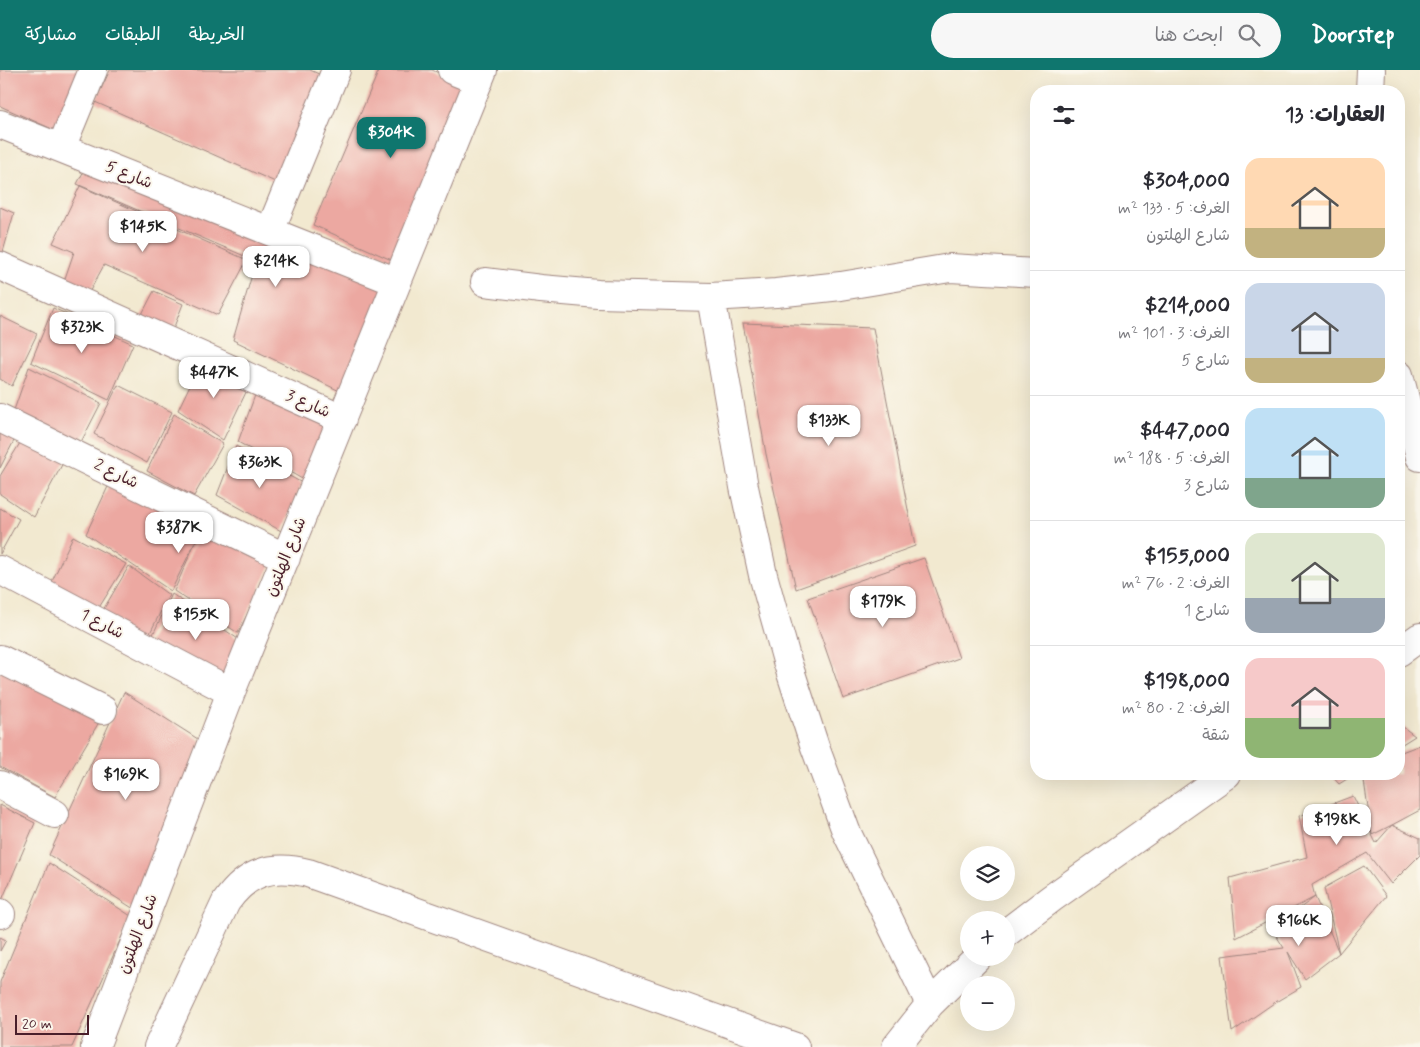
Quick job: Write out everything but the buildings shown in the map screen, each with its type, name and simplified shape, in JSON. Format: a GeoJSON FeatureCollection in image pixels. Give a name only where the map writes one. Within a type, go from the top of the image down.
{"type":"FeatureCollection","features":[{"type":"Feature","properties":{"kind":"street"},"geometry":{"type":"LineString","coordinates":[[61,148],[93,70]]}},
{"type":"Feature","properties":{"kind":"street"},"geometry":{"type":"LineString","coordinates":[[270,231],[336,70]]}},
{"type":"Feature","properties":{"kind":"street"},"geometry":{"type":"LineString","coordinates":[[452,70],[481,76]]}},
{"type":"Feature","properties":{"kind":"street"},"geometry":{"type":"LineString","coordinates":[[1370,85],[1371,70]]}},
{"type":"Feature","properties":{"kind":"street","name":"شارع الهلتون"},"geometry":{"type":"LineString","coordinates":[[95,1047],[231,692],[481,76]]}},
{"type":"Feature","properties":{"kind":"street","name":"شارع 5"},"geometry":{"type":"LineString","coordinates":[[0,124],[397,282]]}},
{"type":"Feature","properties":{"kind":"street","name":"شارع 3"},"geometry":{"type":"LineString","coordinates":[[0,266],[342,419]]}},
{"type":"Feature","properties":{"kind":"street"},"geometry":{"type":"LineString","coordinates":[[485,282],[541,290],[598,294],[711,297],[842,286],[950,268],[1030,274]]}},
{"type":"Feature","properties":{"kind":"street"},"geometry":{"type":"LineString","coordinates":[[711,297],[744,487],[764,575],[787,661],[815,747],[846,831],[930,1004]]}},
{"type":"Feature","properties":{"kind":"street"},"geometry":{"type":"LineString","coordinates":[[1405,398],[1420,457]]}},
{"type":"Feature","properties":{"kind":"street","name":"شارع 2"},"geometry":{"type":"LineString","coordinates":[[0,418],[286,558]]}},
{"type":"Feature","properties":{"kind":"street","name":"شارع 1"},"geometry":{"type":"LineString","coordinates":[[0,570],[231,692]]}},
{"type":"Feature","properties":{"kind":"street"},"geometry":{"type":"LineString","coordinates":[[1405,648],[1420,637]]}},
{"type":"Feature","properties":{"kind":"street"},"geometry":{"type":"LineString","coordinates":[[0,659],[103,710]]}},
{"type":"Feature","properties":{"kind":"street"},"geometry":{"type":"LineString","coordinates":[[1015,926],[1219,780]]}},
{"type":"Feature","properties":{"kind":"street"},"geometry":{"type":"LineString","coordinates":[[0,785],[55,814]]}},
{"type":"Feature","properties":{"kind":"street"},"geometry":{"type":"LineString","coordinates":[[158,1047],[226,902],[235,889],[247,879],[261,872],[276,869],[292,869],[308,873],[795,1047]]}},
{"type":"Feature","properties":{"kind":"street"},"geometry":{"type":"LineString","coordinates":[[896,1047],[930,1004],[969,966]]}}]}
